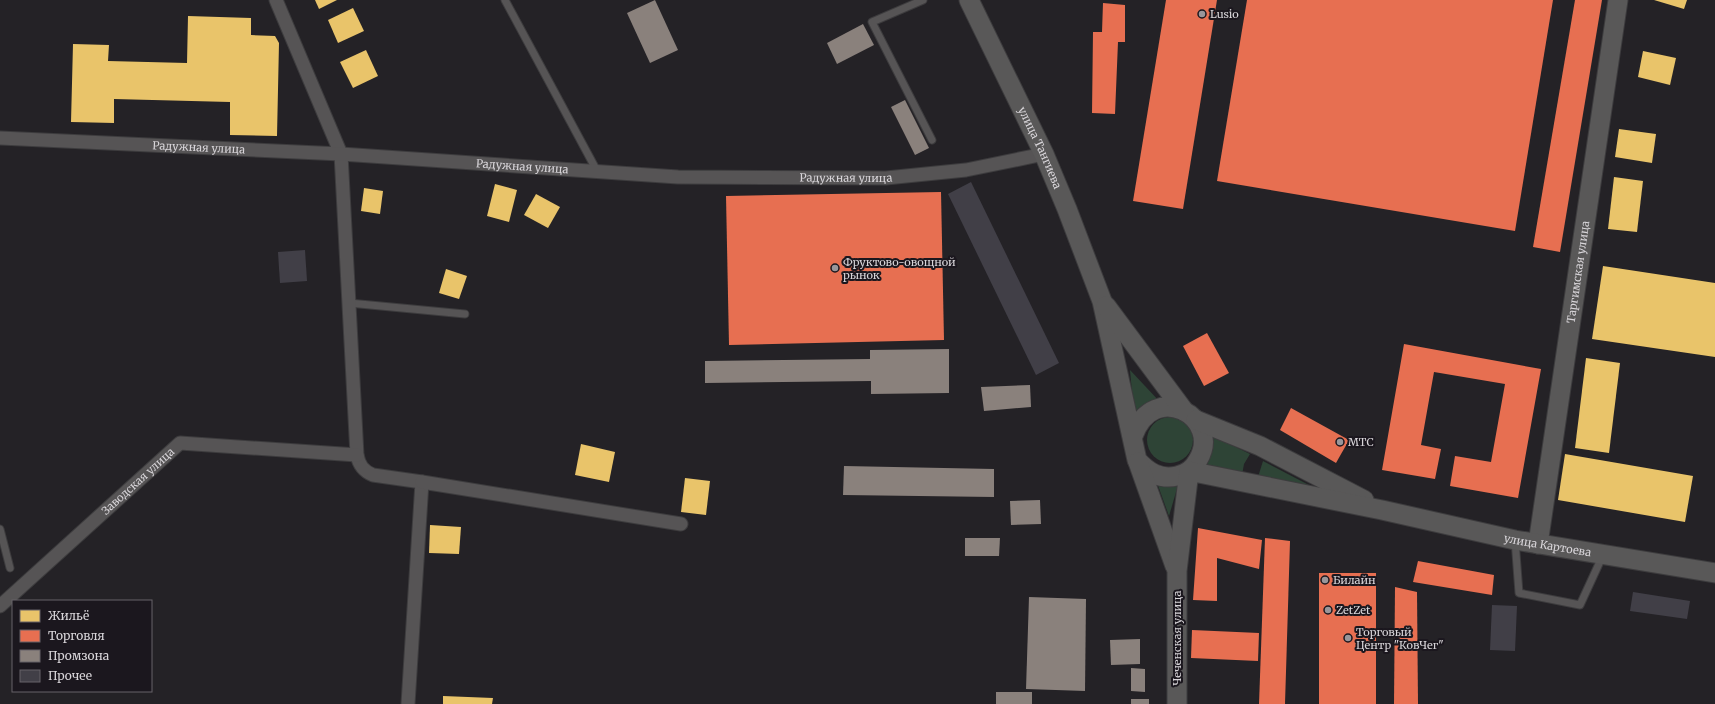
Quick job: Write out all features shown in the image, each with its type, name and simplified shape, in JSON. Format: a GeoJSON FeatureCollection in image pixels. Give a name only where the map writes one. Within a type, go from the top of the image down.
{"type":"FeatureCollection","features":[{"type":"Feature","properties":{"kind":"main road","name":"улица Тангиева"},"geometry":{"type":"LineString","coordinates":[[969,0],[1044,154],[1067,209],[1102,301]]}},
{"type":"Feature","properties":{"kind":"main road","name":"Таргимская улица"},"geometry":{"type":"LineString","coordinates":[[1538,544],[1618,0]]}},
{"type":"Feature","properties":{"kind":"main road"},"geometry":{"type":"LineString","coordinates":[[1102,301],[1190,415],[1202,433],[1203,447],[1196,465],[1178,476],[1160,476],[1145,469],[1137,460],[1133,448],[1133,436],[1102,301]]}},
{"type":"Feature","properties":{"kind":"main road"},"geometry":{"type":"LineString","coordinates":[[1133,436],[1137,425],[1143,416],[1152,410],[1163,407],[1174,407],[1190,415]]}},
{"type":"Feature","properties":{"kind":"main road","name":"улица Картоева"},"geometry":{"type":"LineString","coordinates":[[1190,415],[1260,446],[1382,510]]}},
{"type":"Feature","properties":{"kind":"main road","name":"Чеченская улица"},"geometry":{"type":"LineString","coordinates":[[1137,460],[1177,572]]}},
{"type":"Feature","properties":{"kind":"main road","name":"улица Картоева"},"geometry":{"type":"LineString","coordinates":[[1188,471],[1382,510],[1515,540],[1715,573]]}},
{"type":"Feature","properties":{"kind":"main road","name":"Чеченская улица"},"geometry":{"type":"LineString","coordinates":[[1177,704],[1177,572],[1188,471]]}},
{"type":"Feature","properties":{"kind":"street"},"geometry":{"type":"LineString","coordinates":[[276,0],[341,154],[357,455],[365,472],[373,475],[680,524]]}},
{"type":"Feature","properties":{"kind":"street","name":"Радужная улица"},"geometry":{"type":"LineString","coordinates":[[0,138],[341,154],[678,177],[886,178],[966,170],[1044,154]]}},
{"type":"Feature","properties":{"kind":"street","name":"Заводская улица"},"geometry":{"type":"LineString","coordinates":[[0,606],[180,443],[357,455]]}},
{"type":"Feature","properties":{"kind":"street"},"geometry":{"type":"LineString","coordinates":[[408,704],[422,482]]}},
{"type":"Feature","properties":{"kind":"lane"},"geometry":{"type":"LineString","coordinates":[[505,0],[597,171]]}},
{"type":"Feature","properties":{"kind":"lane"},"geometry":{"type":"LineString","coordinates":[[923,0],[872,22],[932,140]]}},
{"type":"Feature","properties":{"kind":"lane"},"geometry":{"type":"LineString","coordinates":[[349,303],[465,314]]}},
{"type":"Feature","properties":{"kind":"lane"},"geometry":{"type":"LineString","coordinates":[[0,529],[10,568]]}},
{"type":"Feature","properties":{"kind":"lane"},"geometry":{"type":"LineString","coordinates":[[1515,540],[1519,592],[1580,605],[1603,555]]}},
{"type":"Feature","properties":{"kind":"green space"},"geometry":{"type":"Polygon","coordinates":[[[1130,370],[1160,402],[1150,402],[1134,415],[1130,370]]]}},
{"type":"Feature","properties":{"kind":"green space"},"geometry":{"type":"Polygon","coordinates":[[[1165,417],[1175,417],[1187,423],[1192,431],[1192,449],[1187,457],[1179,462],[1165,463],[1157,460],[1150,453],[1147,445],[1147,435],[1150,427],[1157,420],[1165,417]]]}},
{"type":"Feature","properties":{"kind":"green space"},"geometry":{"type":"Polygon","coordinates":[[[1209,434],[1250,454],[1244,464],[1242,475],[1202,464],[1209,434]]]}},
{"type":"Feature","properties":{"kind":"green space"},"geometry":{"type":"Polygon","coordinates":[[[1263,461],[1330,496],[1258,477],[1263,461]]]}},
{"type":"Feature","properties":{"kind":"green space"},"geometry":{"type":"Polygon","coordinates":[[[1156,480],[1179,482],[1169,516],[1156,480]]]}},
{"type":"Feature","properties":{"kind":"building: Жильё"},"geometry":{"type":"Polygon","coordinates":[[[315,0],[337,0],[319,9],[315,0]]]}},
{"type":"Feature","properties":{"kind":"building: Жильё"},"geometry":{"type":"Polygon","coordinates":[[[1654,0],[1687,0],[1684,9],[1654,0]]]}},
{"type":"Feature","properties":{"kind":"building: Жильё"},"geometry":{"type":"Polygon","coordinates":[[[353,8],[364,31],[338,43],[328,20],[353,8]]]}},
{"type":"Feature","properties":{"kind":"building: Жильё"},"geometry":{"type":"Polygon","coordinates":[[[188,16],[251,18],[251,35],[275,36],[279,43],[277,136],[230,135],[230,102],[114,99],[114,123],[71,122],[73,44],[109,45],[108,61],[187,63],[188,16]]]}},
{"type":"Feature","properties":{"kind":"building: Жильё"},"geometry":{"type":"Polygon","coordinates":[[[366,50],[378,76],[353,88],[340,62],[366,50]]]}},
{"type":"Feature","properties":{"kind":"building: Жильё"},"geometry":{"type":"Polygon","coordinates":[[[1643,51],[1676,58],[1670,85],[1638,77],[1643,51]]]}},
{"type":"Feature","properties":{"kind":"building: Жильё"},"geometry":{"type":"Polygon","coordinates":[[[1619,129],[1656,134],[1652,163],[1615,157],[1619,129]]]}},
{"type":"Feature","properties":{"kind":"building: Жильё"},"geometry":{"type":"Polygon","coordinates":[[[1614,177],[1643,181],[1637,232],[1608,229],[1614,177]]]}},
{"type":"Feature","properties":{"kind":"building: Жильё"},"geometry":{"type":"Polygon","coordinates":[[[495,184],[517,190],[509,222],[487,216],[495,184]]]}},
{"type":"Feature","properties":{"kind":"building: Жильё"},"geometry":{"type":"Polygon","coordinates":[[[364,188],[383,191],[380,214],[361,211],[364,188]]]}},
{"type":"Feature","properties":{"kind":"building: Жильё"},"geometry":{"type":"Polygon","coordinates":[[[536,194],[560,207],[548,228],[524,215],[536,194]]]}},
{"type":"Feature","properties":{"kind":"building: Жильё"},"geometry":{"type":"Polygon","coordinates":[[[1603,266],[1715,283],[1715,357],[1592,339],[1603,266]]]}},
{"type":"Feature","properties":{"kind":"building: Жильё"},"geometry":{"type":"Polygon","coordinates":[[[446,269],[467,276],[459,299],[439,293],[446,269]]]}},
{"type":"Feature","properties":{"kind":"building: Жильё"},"geometry":{"type":"Polygon","coordinates":[[[1586,358],[1620,363],[1609,453],[1575,448],[1586,358]]]}},
{"type":"Feature","properties":{"kind":"building: Жильё"},"geometry":{"type":"Polygon","coordinates":[[[581,444],[615,452],[609,482],[575,475],[581,444]]]}},
{"type":"Feature","properties":{"kind":"building: Жильё"},"geometry":{"type":"Polygon","coordinates":[[[1565,454],[1693,476],[1685,522],[1558,500],[1565,454]]]}},
{"type":"Feature","properties":{"kind":"building: Жильё"},"geometry":{"type":"Polygon","coordinates":[[[685,478],[710,481],[706,515],[681,512],[685,478]]]}},
{"type":"Feature","properties":{"kind":"building: Жильё"},"geometry":{"type":"Polygon","coordinates":[[[430,525],[461,527],[459,554],[429,553],[430,525]]]}},
{"type":"Feature","properties":{"kind":"building: Жильё"},"geometry":{"type":"Polygon","coordinates":[[[443,696],[493,698],[492,704],[443,704],[443,696]]]}},
{"type":"Feature","properties":{"kind":"building: Торговля"},"geometry":{"type":"Polygon","coordinates":[[[1166,0],[1217,0],[1183,209],[1133,201],[1166,0]]]}},
{"type":"Feature","properties":{"kind":"building: Торговля"},"geometry":{"type":"Polygon","coordinates":[[[1247,0],[1553,0],[1515,231],[1217,181],[1247,0]]]}},
{"type":"Feature","properties":{"kind":"building: Торговля"},"geometry":{"type":"Polygon","coordinates":[[[1575,0],[1602,0],[1560,252],[1533,247],[1575,0]]]}},
{"type":"Feature","properties":{"kind":"building: Торговля"},"geometry":{"type":"Polygon","coordinates":[[[1103,3],[1125,5],[1125,42],[1118,42],[1115,114],[1092,113],[1093,32],[1102,32],[1103,3]]]}},
{"type":"Feature","properties":{"kind":"building: Торговля","name":"Фруктово-овощной рынок"},"geometry":{"type":"Polygon","coordinates":[[[941,192],[944,340],[729,345],[726,196],[941,192]]]}},
{"type":"Feature","properties":{"kind":"building: Торговля"},"geometry":{"type":"Polygon","coordinates":[[[1207,333],[1229,373],[1204,386],[1183,346],[1207,333]]]}},
{"type":"Feature","properties":{"kind":"building: Торговля"},"geometry":{"type":"Polygon","coordinates":[[[1404,344],[1541,369],[1518,498],[1450,486],[1455,456],[1491,462],[1505,384],[1434,372],[1421,445],[1441,449],[1435,479],[1382,470],[1404,344]]]}},
{"type":"Feature","properties":{"kind":"building: Торговля"},"geometry":{"type":"Polygon","coordinates":[[[1291,408],[1349,440],[1336,463],[1280,430],[1291,408]]]}},
{"type":"Feature","properties":{"kind":"building: Торговля"},"geometry":{"type":"Polygon","coordinates":[[[1198,528],[1262,540],[1259,569],[1217,558],[1217,601],[1193,600],[1198,528]]]}},
{"type":"Feature","properties":{"kind":"building: Торговля"},"geometry":{"type":"Polygon","coordinates":[[[1265,538],[1290,541],[1285,704],[1259,704],[1265,538]]]}},
{"type":"Feature","properties":{"kind":"building: Торговля"},"geometry":{"type":"Polygon","coordinates":[[[1418,561],[1494,575],[1492,595],[1413,582],[1418,561]]]}},
{"type":"Feature","properties":{"kind":"building: Торговля","name":"Торговый Центр \"КовЧег\""},"geometry":{"type":"Polygon","coordinates":[[[1319,573],[1376,573],[1376,704],[1319,704],[1319,573]]]}},
{"type":"Feature","properties":{"kind":"building: Торговля"},"geometry":{"type":"Polygon","coordinates":[[[1395,587],[1417,592],[1418,704],[1394,704],[1395,587]]]}},
{"type":"Feature","properties":{"kind":"building: Торговля"},"geometry":{"type":"Polygon","coordinates":[[[1192,630],[1259,633],[1258,661],[1191,658],[1192,630]]]}},
{"type":"Feature","properties":{"kind":"building: Промзона"},"geometry":{"type":"Polygon","coordinates":[[[655,0],[678,50],[650,63],[627,13],[655,0]]]}},
{"type":"Feature","properties":{"kind":"building: Промзона"},"geometry":{"type":"Polygon","coordinates":[[[863,24],[874,45],[837,64],[827,43],[863,24]]]}},
{"type":"Feature","properties":{"kind":"building: Промзона"},"geometry":{"type":"Polygon","coordinates":[[[905,100],[929,148],[915,155],[891,107],[905,100]]]}},
{"type":"Feature","properties":{"kind":"building: Промзона"},"geometry":{"type":"Polygon","coordinates":[[[949,349],[949,393],[871,394],[871,381],[705,383],[705,361],[870,359],[870,350],[949,349]]]}},
{"type":"Feature","properties":{"kind":"building: Промзона"},"geometry":{"type":"Polygon","coordinates":[[[1030,385],[1031,407],[984,411],[981,387],[1030,385]]]}},
{"type":"Feature","properties":{"kind":"building: Промзона"},"geometry":{"type":"Polygon","coordinates":[[[844,466],[994,469],[994,497],[843,495],[844,466]]]}},
{"type":"Feature","properties":{"kind":"building: Промзона"},"geometry":{"type":"Polygon","coordinates":[[[1040,500],[1041,524],[1011,525],[1010,501],[1040,500]]]}},
{"type":"Feature","properties":{"kind":"building: Промзона"},"geometry":{"type":"Polygon","coordinates":[[[965,538],[1000,538],[999,556],[965,556],[965,538]]]}},
{"type":"Feature","properties":{"kind":"building: Промзона"},"geometry":{"type":"Polygon","coordinates":[[[1029,597],[1086,599],[1085,691],[1026,689],[1029,597]]]}},
{"type":"Feature","properties":{"kind":"building: Промзона"},"geometry":{"type":"Polygon","coordinates":[[[1140,639],[1140,664],[1111,665],[1110,640],[1140,639]]]}},
{"type":"Feature","properties":{"kind":"building: Промзона"},"geometry":{"type":"Polygon","coordinates":[[[1131,668],[1145,669],[1145,692],[1131,691],[1131,668]]]}},
{"type":"Feature","properties":{"kind":"building: Промзона"},"geometry":{"type":"Polygon","coordinates":[[[996,692],[1032,692],[1032,704],[996,704],[996,692]]]}},
{"type":"Feature","properties":{"kind":"building: Промзона"},"geometry":{"type":"Polygon","coordinates":[[[1131,699],[1149,699],[1149,704],[1131,704],[1131,699]]]}},
{"type":"Feature","properties":{"kind":"building: Прочее"},"geometry":{"type":"Polygon","coordinates":[[[971,182],[1059,363],[1036,375],[948,194],[971,182]]]}},
{"type":"Feature","properties":{"kind":"building: Прочее"},"geometry":{"type":"Polygon","coordinates":[[[305,250],[307,281],[280,283],[278,252],[305,250]]]}},
{"type":"Feature","properties":{"kind":"building: Прочее"},"geometry":{"type":"Polygon","coordinates":[[[1633,592],[1690,601],[1687,619],[1630,611],[1633,592]]]}},
{"type":"Feature","properties":{"kind":"building: Прочее"},"geometry":{"type":"Polygon","coordinates":[[[1492,605],[1517,606],[1515,651],[1490,650],[1492,605]]]}},
{"type":"Feature","properties":{"kind":"place","name":"Lusio"},"geometry":{"type":"Point","coordinates":[1202,14]}},
{"type":"Feature","properties":{"kind":"place","name":"Фруктово-овощной рынок"},"geometry":{"type":"Point","coordinates":[835,268]}},
{"type":"Feature","properties":{"kind":"place","name":"МТС"},"geometry":{"type":"Point","coordinates":[1340,442]}},
{"type":"Feature","properties":{"kind":"place","name":"Билайн"},"geometry":{"type":"Point","coordinates":[1325,580]}},
{"type":"Feature","properties":{"kind":"place","name":"ZetZet"},"geometry":{"type":"Point","coordinates":[1328,610]}},
{"type":"Feature","properties":{"kind":"place","name":"Торговый Центр \"КовЧег\""},"geometry":{"type":"Point","coordinates":[1348,638]}}]}
